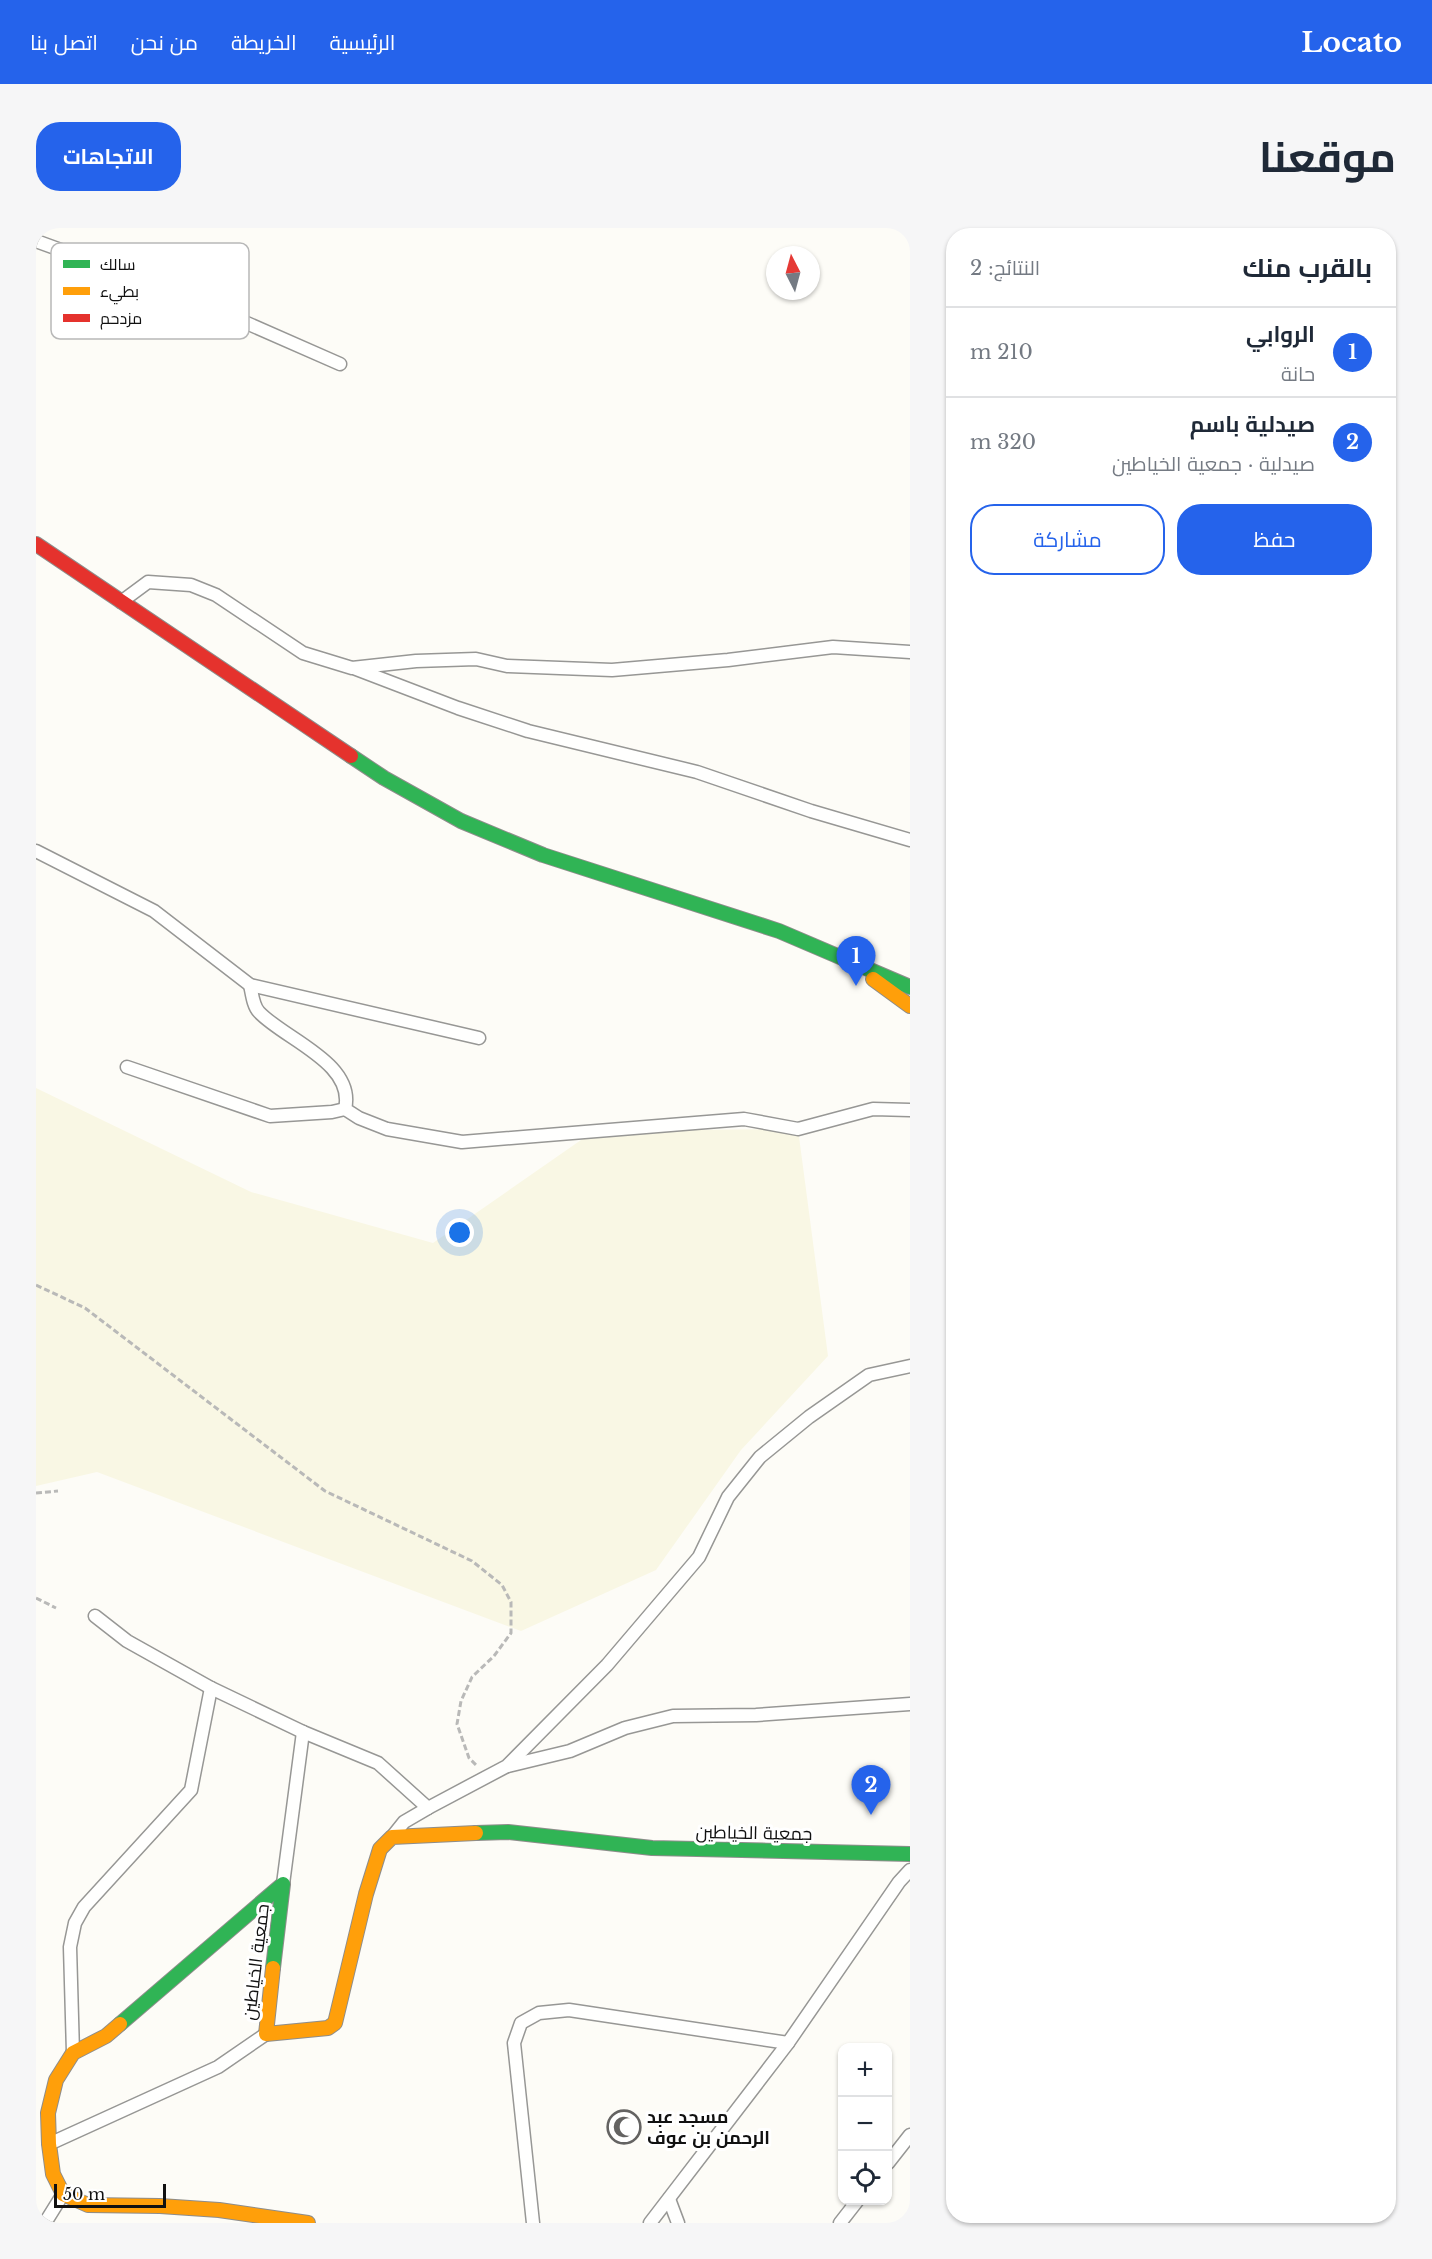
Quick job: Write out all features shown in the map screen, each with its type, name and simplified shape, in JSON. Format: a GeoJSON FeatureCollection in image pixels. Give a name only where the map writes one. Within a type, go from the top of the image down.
{"type":"FeatureCollection","features":[{"type":"Feature","properties":{"kind":"street"},"geometry":{"type":"LineString","coordinates":[[36,241],[51,246]]}},
{"type":"Feature","properties":{"kind":"street"},"geometry":{"type":"LineString","coordinates":[[249,324],[340,364]]}},
{"type":"Feature","properties":{"kind":"street"},"geometry":{"type":"LineString","coordinates":[[37,547],[384,778],[453,817],[543,855],[762,925],[910,987]]}},
{"type":"Feature","properties":{"kind":"street"},"geometry":{"type":"LineString","coordinates":[[121,602],[148,582],[191,585],[216,595],[303,653],[352,668],[458,708],[528,731],[697,772],[811,811],[910,840]]}},
{"type":"Feature","properties":{"kind":"street"},"geometry":{"type":"LineString","coordinates":[[352,668],[416,661],[476,659],[507,666],[612,670],[728,660],[833,647],[910,652]]}},
{"type":"Feature","properties":{"kind":"street"},"geometry":{"type":"LineString","coordinates":[[36,851],[154,911],[250,985],[479,1038]]}},
{"type":"Feature","properties":{"kind":"street"},"geometry":{"type":"LineString","coordinates":[[846,961],[910,1006]]}},
{"type":"Feature","properties":{"kind":"street"},"geometry":{"type":"LineString","coordinates":[[250,985],[257,1011],[334,1068],[344,1087],[347,1101],[345,1109]]}},
{"type":"Feature","properties":{"kind":"street"},"geometry":{"type":"LineString","coordinates":[[127,1066],[270,1116],[345,1109],[359,1118],[387,1129],[462,1142],[744,1119],[798,1129],[873,1109],[910,1110]]}},
{"type":"Feature","properties":{"kind":"street"},"geometry":{"type":"LineString","coordinates":[[507,1767],[607,1665],[699,1557],[728,1497],[760,1456],[809,1417],[869,1375],[910,1366]]}},
{"type":"Feature","properties":{"kind":"street"},"geometry":{"type":"LineString","coordinates":[[95,1616],[127,1641],[211,1688],[303,1732],[378,1763],[428,1808]]}},
{"type":"Feature","properties":{"kind":"street"},"geometry":{"type":"LineString","coordinates":[[211,1688],[191,1790],[84,1907],[75,1923],[70,1947],[73,2053],[56,2080],[48,2113],[53,2174],[63,2194],[88,2205],[219,2210],[308,2223]]}},
{"type":"Feature","properties":{"kind":"street"},"geometry":{"type":"LineString","coordinates":[[392,1837],[404,1822],[507,1767],[570,1751],[625,1728],[673,1716],[756,1715],[910,1704]]}},
{"type":"Feature","properties":{"kind":"street"},"geometry":{"type":"LineString","coordinates":[[283,1884],[303,1732]]}},
{"type":"Feature","properties":{"kind":"street","name":"جمعية الخياطين"},"geometry":{"type":"LineString","coordinates":[[283,1884],[266,2034],[328,2028],[335,2023],[366,1894],[380,1849],[392,1837],[508,1832],[652,1848],[910,1854]]}},
{"type":"Feature","properties":{"kind":"street"},"geometry":{"type":"LineString","coordinates":[[650,2223],[788,2043],[899,1882],[910,1870]]}},
{"type":"Feature","properties":{"kind":"street","name":"جمعية الخياطين"},"geometry":{"type":"LineString","coordinates":[[73,2053],[106,2036],[283,1884]]}},
{"type":"Feature","properties":{"kind":"street"},"geometry":{"type":"LineString","coordinates":[[533,2223],[514,2043],[521,2023],[539,2013],[569,2010],[788,2043]]}},
{"type":"Feature","properties":{"kind":"street"},"geometry":{"type":"LineString","coordinates":[[49,2144],[218,2067],[266,2034]]}},
{"type":"Feature","properties":{"kind":"street"},"geometry":{"type":"LineString","coordinates":[[892,2158],[910,2134]]}},
{"type":"Feature","properties":{"kind":"street"},"geometry":{"type":"LineString","coordinates":[[45,2223],[63,2194]]}},
{"type":"Feature","properties":{"kind":"street"},"geometry":{"type":"LineString","coordinates":[[669,2199],[678,2223]]}},
{"type":"Feature","properties":{"kind":"street"},"geometry":{"type":"LineString","coordinates":[[840,2223],[854,2205]]}},
{"type":"Feature","properties":{"kind":"path"},"geometry":{"type":"LineString","coordinates":[[36,1285],[85,1308],[325,1491],[472,1561],[502,1585],[511,1602],[511,1633],[494,1656],[472,1677],[460,1701],[457,1724],[469,1758],[488,1777]]}},
{"type":"Feature","properties":{"kind":"path"},"geometry":{"type":"LineString","coordinates":[[36,1493],[58,1491]]}},
{"type":"Feature","properties":{"kind":"path"},"geometry":{"type":"LineString","coordinates":[[36,1598],[56,1608]]}},
{"type":"Feature","properties":{"kind":"shaded area"},"geometry":{"type":"Polygon","coordinates":[[[36,1088],[251,1192],[433,1243],[594,1131],[798,1129],[828,1356],[741,1450],[656,1570],[521,1631],[97,1472],[36,1486],[36,1088]]]}},
{"type":"Feature","properties":{"kind":"traffic: fast"},"geometry":{"type":"LineString","coordinates":[[351,756],[384,778],[461,821],[543,855],[779,931],[910,987]]}},
{"type":"Feature","properties":{"kind":"traffic: fast"},"geometry":{"type":"LineString","coordinates":[[476,1833],[508,1832],[652,1848],[910,1854]]}},
{"type":"Feature","properties":{"kind":"traffic: fast"},"geometry":{"type":"LineString","coordinates":[[120,2024],[283,1884],[273,1968]]}},
{"type":"Feature","properties":{"kind":"traffic: slow"},"geometry":{"type":"LineString","coordinates":[[873,979],[910,1006]]}},
{"type":"Feature","properties":{"kind":"traffic: slow"},"geometry":{"type":"LineString","coordinates":[[273,1968],[266,2034],[328,2028],[335,2023],[366,1894],[380,1849],[392,1837],[476,1833]]}},
{"type":"Feature","properties":{"kind":"traffic: slow"},"geometry":{"type":"LineString","coordinates":[[120,2024],[106,2036],[73,2053],[56,2080],[48,2113],[49,2144],[53,2174],[63,2194],[88,2205],[219,2210],[308,2223]]}},
{"type":"Feature","properties":{"kind":"traffic: jam"},"geometry":{"type":"LineString","coordinates":[[36,544],[351,756]]}},
{"type":"Feature","properties":{"kind":"place","name":"الروابي"},"geometry":{"type":"Point","coordinates":[856,986]}},
{"type":"Feature","properties":{"kind":"place","name":"صيدلية باسم"},"geometry":{"type":"Point","coordinates":[871,1815]}},
{"type":"Feature","properties":{"kind":"place","name":"مسجد عبد الرحمن بن عوف"},"geometry":{"type":"Point","coordinates":[624,2127]}}]}
